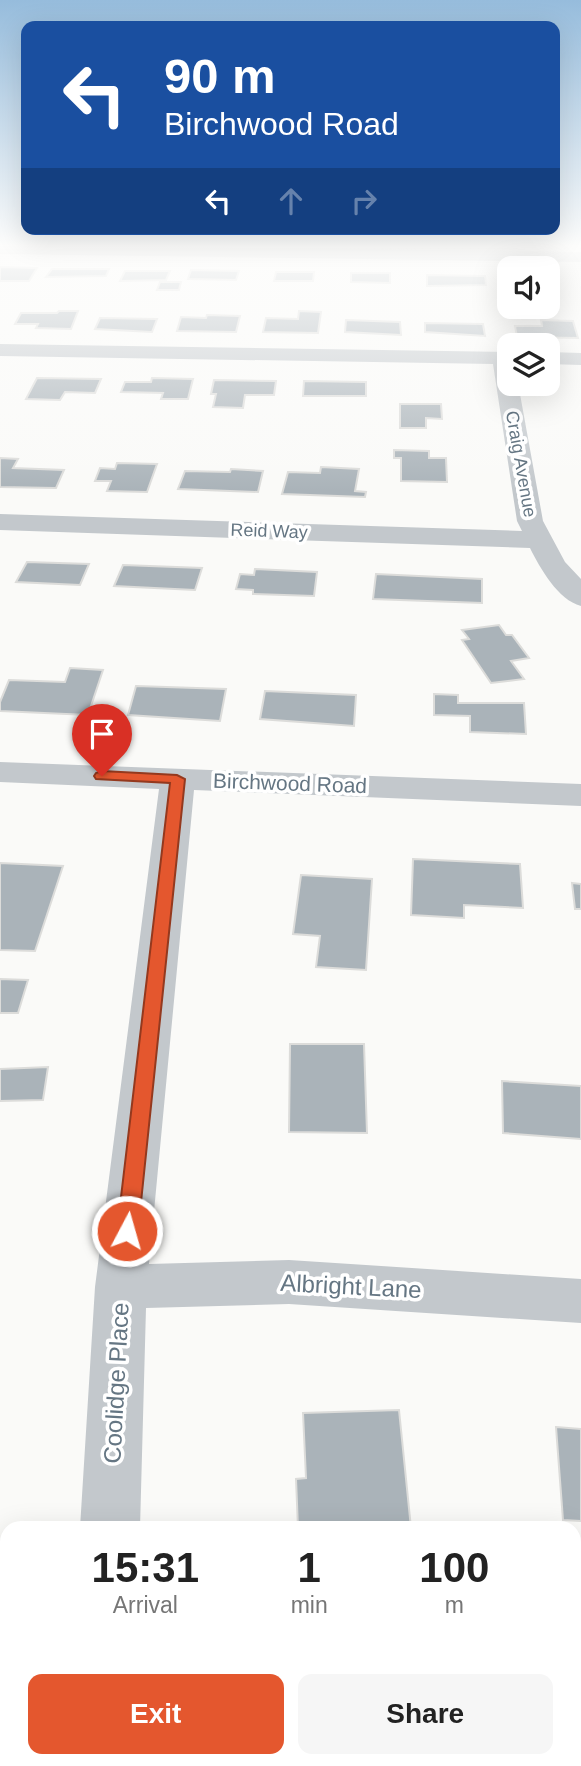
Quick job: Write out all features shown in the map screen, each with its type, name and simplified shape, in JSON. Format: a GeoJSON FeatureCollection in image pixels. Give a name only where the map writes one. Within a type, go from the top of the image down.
{"type":"FeatureCollection","features":[{"type":"Feature","properties":{"kind":"street"},"geometry":{"type":"LineString","coordinates":[[0,350],[497,358]]}},
{"type":"Feature","properties":{"kind":"street"},"geometry":{"type":"LineString","coordinates":[[560,358],[581,359]]}},
{"type":"Feature","properties":{"kind":"street","name":"Craig Avenue"},"geometry":{"type":"LineString","coordinates":[[512,396],[530,521],[552,565],[581,597]]}},
{"type":"Feature","properties":{"kind":"street","name":"Reid Way"},"geometry":{"type":"LineString","coordinates":[[0,522],[538,540]]}},
{"type":"Feature","properties":{"kind":"street","name":"Birchwood Road"},"geometry":{"type":"LineString","coordinates":[[0,772],[581,795]]}},
{"type":"Feature","properties":{"kind":"street","name":"Coolidge Place"},"geometry":{"type":"LineString","coordinates":[[110,1521],[121,1287],[177,779]]}},
{"type":"Feature","properties":{"kind":"street","name":"Albright Lane"},"geometry":{"type":"LineString","coordinates":[[121,1287],[289,1282],[581,1301]]}},
{"type":"Feature","properties":{"kind":"building"},"geometry":{"type":"Polygon","coordinates":[[[37,326],[72,326],[71,329],[37,326]]]}},
{"type":"Feature","properties":{"kind":"building"},"geometry":{"type":"Polygon","coordinates":[[[96,326],[154,326],[152,332],[95,329],[96,326]]]}},
{"type":"Feature","properties":{"kind":"building"},"geometry":{"type":"Polygon","coordinates":[[[178,326],[237,326],[236,332],[177,331],[178,326]]]}},
{"type":"Feature","properties":{"kind":"building"},"geometry":{"type":"Polygon","coordinates":[[[264,326],[319,326],[318,333],[263,332],[264,326]]]}},
{"type":"Feature","properties":{"kind":"building"},"geometry":{"type":"Polygon","coordinates":[[[345,326],[400,326],[401,335],[345,332],[345,326]]]}},
{"type":"Feature","properties":{"kind":"building"},"geometry":{"type":"Polygon","coordinates":[[[425,326],[483,326],[485,336],[425,332],[425,326]]]}},
{"type":"Feature","properties":{"kind":"building"},"geometry":{"type":"Polygon","coordinates":[[[515,326],[575,326],[578,338],[560,338],[560,333],[516,333],[515,326]]]}},
{"type":"Feature","properties":{"kind":"building"},"geometry":{"type":"Polygon","coordinates":[[[37,378],[101,379],[95,393],[65,392],[60,400],[26,399],[37,378]]]}},
{"type":"Feature","properties":{"kind":"building"},"geometry":{"type":"Polygon","coordinates":[[[152,378],[193,379],[188,399],[161,399],[163,393],[121,392],[125,382],[151,382],[152,378]]]}},
{"type":"Feature","properties":{"kind":"building"},"geometry":{"type":"Polygon","coordinates":[[[214,380],[276,381],[274,395],[245,395],[243,408],[213,407],[216,394],[211,394],[214,380]]]}},
{"type":"Feature","properties":{"kind":"building"},"geometry":{"type":"Polygon","coordinates":[[[304,381],[366,382],[366,396],[303,396],[304,381]]]}},
{"type":"Feature","properties":{"kind":"building"},"geometry":{"type":"Polygon","coordinates":[[[400,404],[441,404],[442,419],[426,418],[426,428],[400,428],[400,404]]]}},
{"type":"Feature","properties":{"kind":"building"},"geometry":{"type":"Polygon","coordinates":[[[394,450],[429,451],[429,458],[446,458],[447,482],[401,481],[401,458],[394,458],[394,450]]]}},
{"type":"Feature","properties":{"kind":"building"},"geometry":{"type":"Polygon","coordinates":[[[0,458],[18,459],[13,468],[64,470],[56,488],[0,487],[0,458]]]}},
{"type":"Feature","properties":{"kind":"building"},"geometry":{"type":"Polygon","coordinates":[[[117,463],[157,464],[147,492],[107,491],[111,481],[95,481],[100,468],[115,469],[117,463]]]}},
{"type":"Feature","properties":{"kind":"building"},"geometry":{"type":"Polygon","coordinates":[[[321,467],[359,469],[355,491],[366,492],[365,497],[282,494],[288,472],[320,473],[321,467]]]}},
{"type":"Feature","properties":{"kind":"building"},"geometry":{"type":"Polygon","coordinates":[[[231,469],[263,471],[258,492],[178,489],[185,471],[230,472],[231,469]]]}},
{"type":"Feature","properties":{"kind":"building"},"geometry":{"type":"Polygon","coordinates":[[[27,562],[89,564],[80,585],[16,582],[27,562]]]}},
{"type":"Feature","properties":{"kind":"building"},"geometry":{"type":"Polygon","coordinates":[[[123,565],[202,568],[195,590],[114,586],[123,565]]]}},
{"type":"Feature","properties":{"kind":"building"},"geometry":{"type":"Polygon","coordinates":[[[255,569],[317,572],[314,596],[253,594],[253,590],[236,589],[240,574],[254,575],[255,569]]]}},
{"type":"Feature","properties":{"kind":"building"},"geometry":{"type":"Polygon","coordinates":[[[376,574],[482,579],[482,603],[373,599],[376,574]]]}},
{"type":"Feature","properties":{"kind":"building"},"geometry":{"type":"Polygon","coordinates":[[[499,625],[506,635],[512,635],[529,658],[511,661],[524,679],[491,683],[462,640],[469,639],[462,630],[499,625]]]}},
{"type":"Feature","properties":{"kind":"building"},"geometry":{"type":"Polygon","coordinates":[[[70,668],[103,670],[88,715],[0,711],[0,702],[9,680],[65,682],[70,668]]]}},
{"type":"Feature","properties":{"kind":"building"},"geometry":{"type":"Polygon","coordinates":[[[136,686],[226,689],[220,721],[128,715],[136,686]]]}},
{"type":"Feature","properties":{"kind":"building"},"geometry":{"type":"Polygon","coordinates":[[[265,691],[356,695],[354,726],[260,719],[265,691]]]}},
{"type":"Feature","properties":{"kind":"building"},"geometry":{"type":"Polygon","coordinates":[[[434,694],[458,695],[458,703],[524,703],[526,734],[470,732],[470,716],[434,715],[434,694]]]}},
{"type":"Feature","properties":{"kind":"building"},"geometry":{"type":"Polygon","coordinates":[[[413,859],[520,864],[523,908],[464,905],[464,918],[411,915],[413,859]]]}},
{"type":"Feature","properties":{"kind":"building"},"geometry":{"type":"Polygon","coordinates":[[[0,863],[63,866],[35,951],[0,950],[0,863]]]}},
{"type":"Feature","properties":{"kind":"building"},"geometry":{"type":"Polygon","coordinates":[[[301,875],[372,879],[366,970],[316,967],[320,936],[293,934],[301,875]]]}},
{"type":"Feature","properties":{"kind":"building"},"geometry":{"type":"Polygon","coordinates":[[[572,883],[581,884],[581,909],[575,909],[572,883]]]}},
{"type":"Feature","properties":{"kind":"building"},"geometry":{"type":"Polygon","coordinates":[[[0,979],[28,980],[18,1013],[0,1013],[0,979]]]}},
{"type":"Feature","properties":{"kind":"building"},"geometry":{"type":"Polygon","coordinates":[[[290,1044],[364,1044],[367,1133],[289,1132],[290,1044]]]}},
{"type":"Feature","properties":{"kind":"building"},"geometry":{"type":"Polygon","coordinates":[[[48,1067],[43,1100],[0,1101],[0,1069],[48,1067]]]}},
{"type":"Feature","properties":{"kind":"building"},"geometry":{"type":"Polygon","coordinates":[[[502,1081],[581,1086],[581,1139],[503,1133],[502,1081]]]}},
{"type":"Feature","properties":{"kind":"building"},"geometry":{"type":"Polygon","coordinates":[[[399,1410],[410,1521],[298,1521],[296,1479],[306,1478],[303,1413],[399,1410]]]}},
{"type":"Feature","properties":{"kind":"building"},"geometry":{"type":"Polygon","coordinates":[[[556,1427],[581,1429],[581,1521],[563,1520],[556,1427]]]}},
{"type":"Feature","properties":{"kind":"route"},"geometry":{"type":"LineString","coordinates":[[102,776],[177,779],[127,1231]]}}]}
